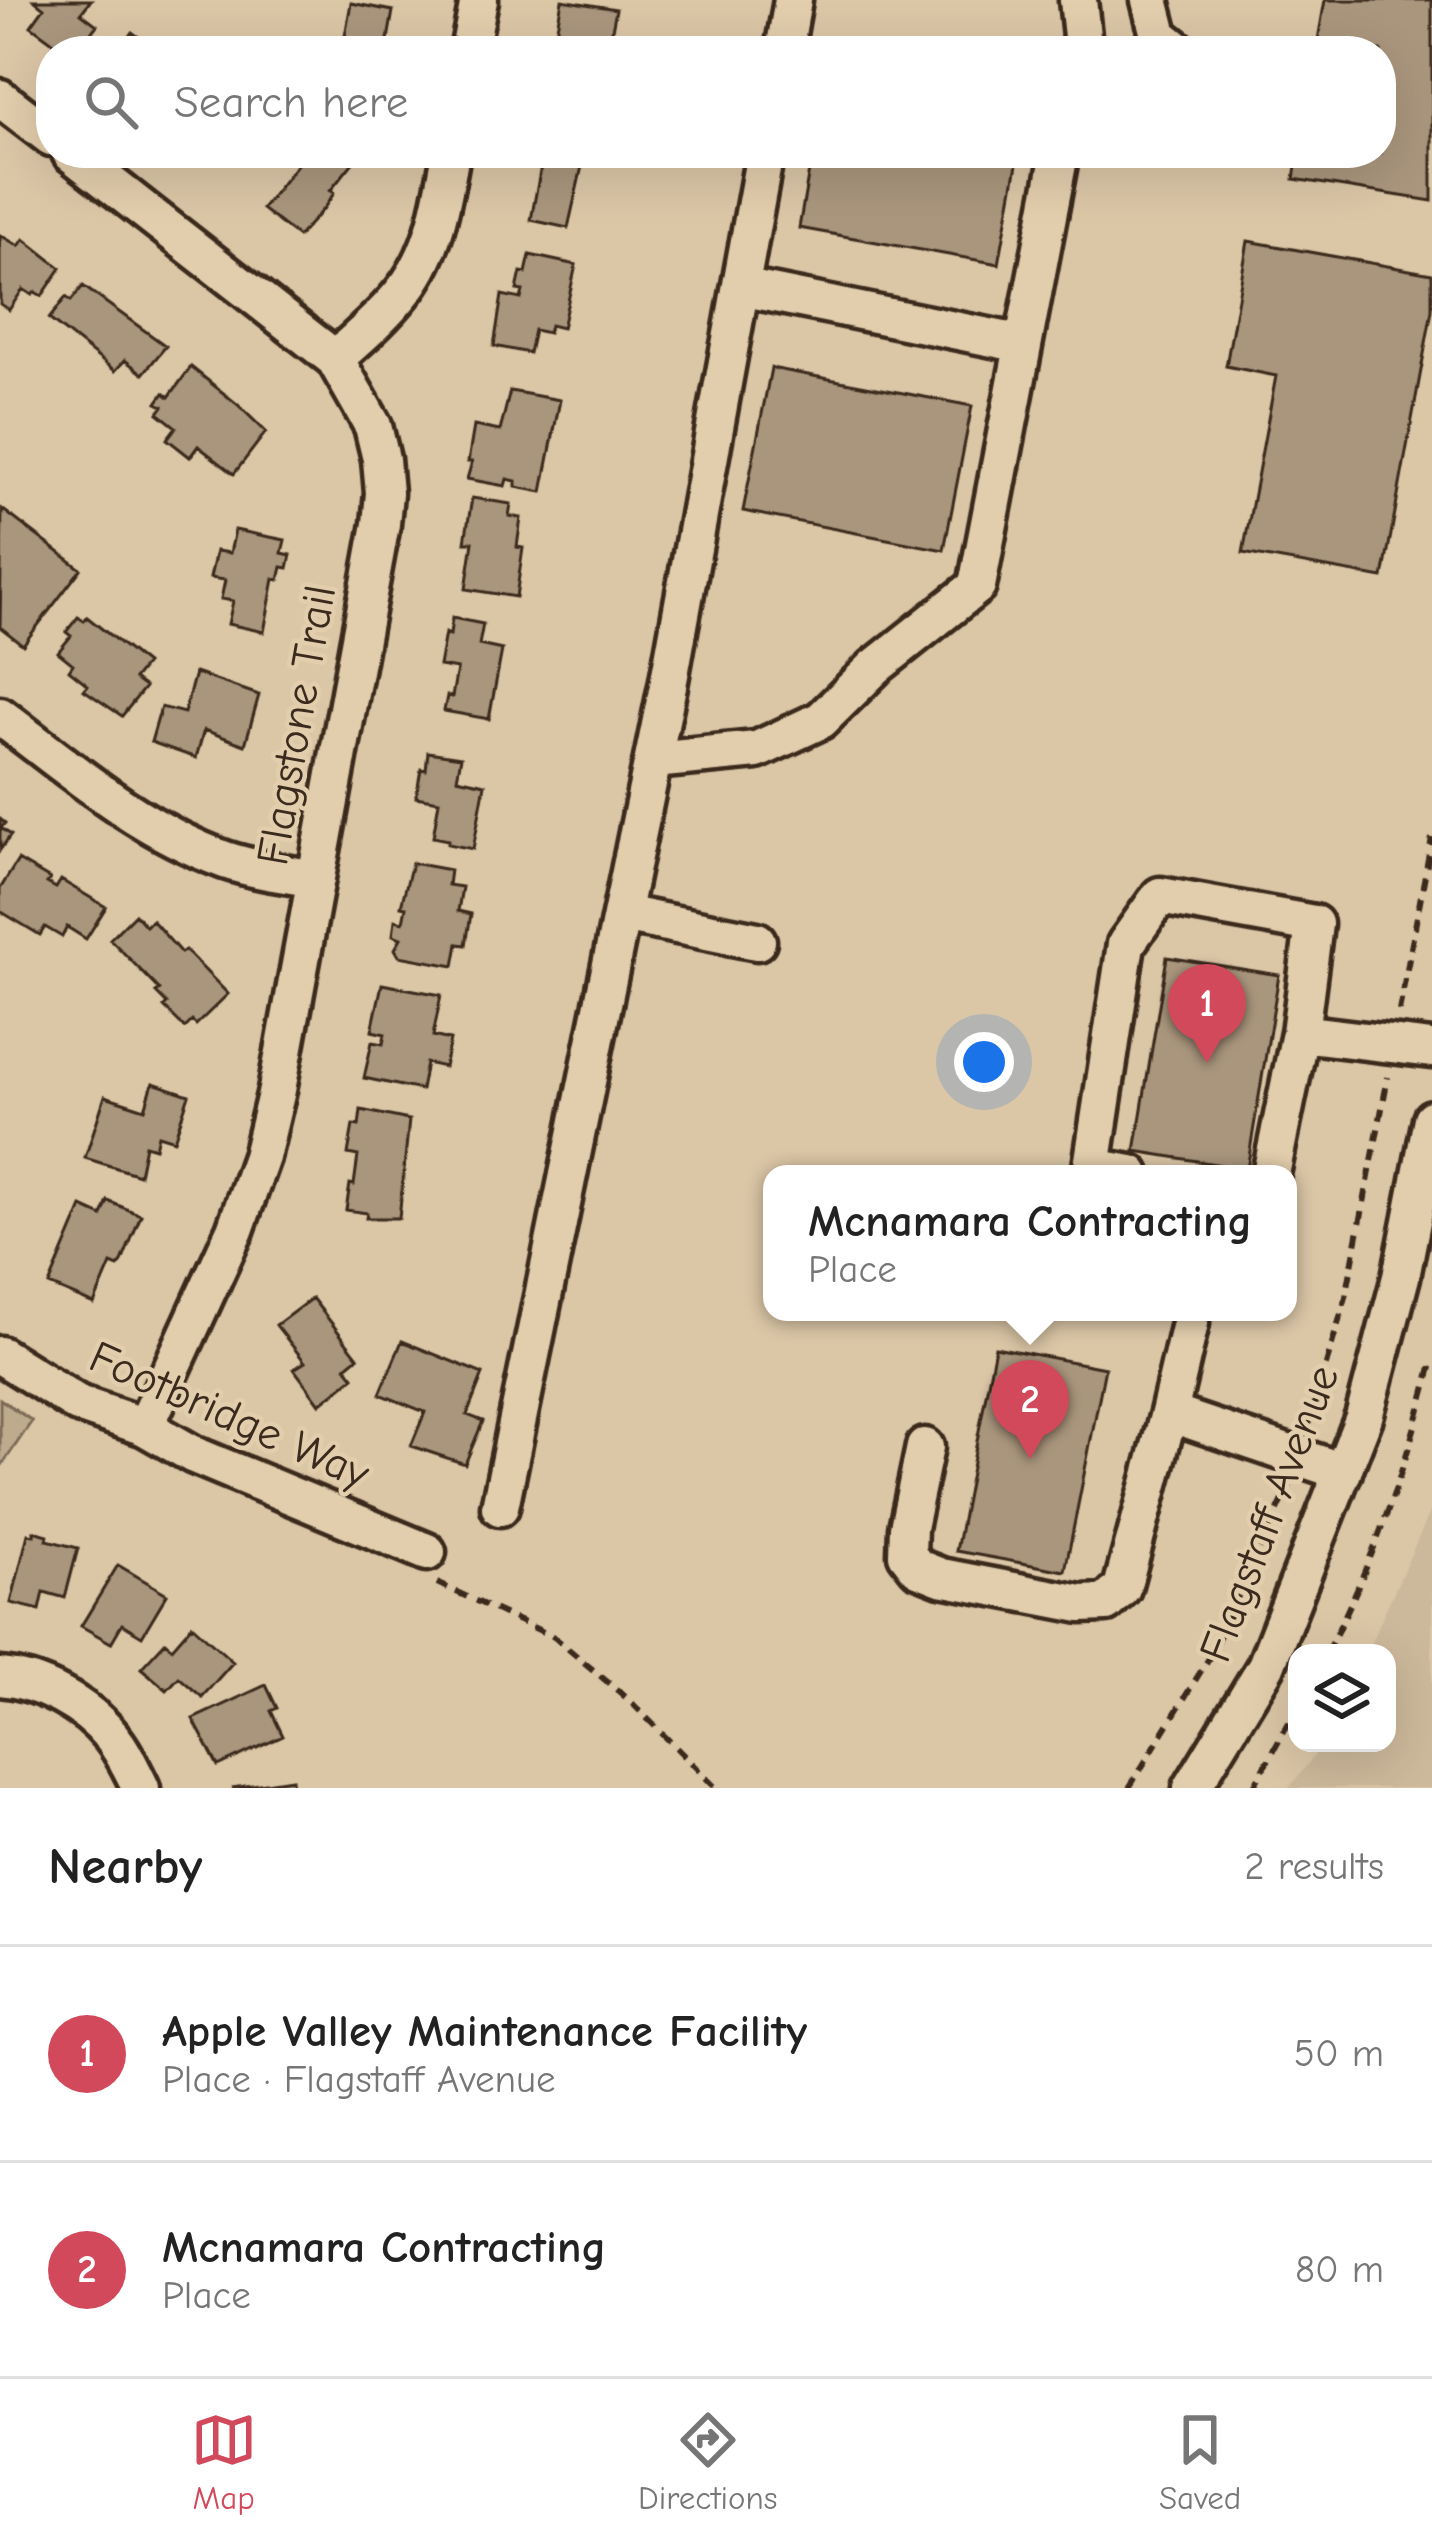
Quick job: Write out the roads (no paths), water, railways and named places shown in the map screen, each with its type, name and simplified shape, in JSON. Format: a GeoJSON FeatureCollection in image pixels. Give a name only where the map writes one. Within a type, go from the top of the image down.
{"type":"FeatureCollection","features":[{"type":"Feature","properties":{"kind":"street"},"geometry":{"type":"LineString","coordinates":[[473,36],[479,0]]}},
{"type":"Feature","properties":{"kind":"street"},"geometry":{"type":"LineString","coordinates":[[787,36],[794,0]]}},
{"type":"Feature","properties":{"kind":"street"},"geometry":{"type":"LineString","coordinates":[[1078,0],[1082,36]]}},
{"type":"Feature","properties":{"kind":"street"},"geometry":{"type":"LineString","coordinates":[[1150,0],[1160,36]]}},
{"type":"Feature","properties":{"kind":"street"},"geometry":{"type":"LineString","coordinates":[[0,98],[36,126]]}},
{"type":"Feature","properties":{"kind":"street","name":"Flagstone Trail"},"geometry":{"type":"LineString","coordinates":[[90,168],[335,359],[373,426],[384,493],[261,1157],[235,1230],[145,1427]]}},
{"type":"Feature","properties":{"kind":"street"},"geometry":{"type":"LineString","coordinates":[[335,359],[404,292],[421,266],[437,224],[448,168]]}},
{"type":"Feature","properties":{"kind":"street"},"geometry":{"type":"LineString","coordinates":[[500,1507],[653,760],[762,168]]}},
{"type":"Feature","properties":{"kind":"street"},"geometry":{"type":"LineString","coordinates":[[653,760],[757,750],[821,720],[874,668],[977,586],[1057,168]]}},
{"type":"Feature","properties":{"kind":"street"},"geometry":{"type":"LineString","coordinates":[[741,287],[1023,344]]}},
{"type":"Feature","properties":{"kind":"street"},"geometry":{"type":"LineString","coordinates":[[0,716],[106,797],[186,845],[230,862],[316,879]]}},
{"type":"Feature","properties":{"kind":"street"},"geometry":{"type":"LineString","coordinates":[[1092,1165],[1126,944],[1160,896],[1315,924],[1300,1033],[1273,1165]]}},
{"type":"Feature","properties":{"kind":"street"},"geometry":{"type":"LineString","coordinates":[[622,914],[757,941]]}},
{"type":"Feature","properties":{"kind":"street"},"geometry":{"type":"LineString","coordinates":[[1300,1033],[1432,1049]]}},
{"type":"Feature","properties":{"kind":"street","name":"Flagstaff Avenue"},"geometry":{"type":"LineString","coordinates":[[1192,1788],[1266,1666],[1364,1417],[1401,1277],[1432,1119]]}},
{"type":"Feature","properties":{"kind":"street"},"geometry":{"type":"LineString","coordinates":[[925,1447],[908,1528],[907,1554],[918,1568],[940,1577],[1081,1604],[1106,1603],[1122,1588],[1190,1321]]}},
{"type":"Feature","properties":{"kind":"street","name":"Footbridge Way"},"geometry":{"type":"LineString","coordinates":[[0,1354],[78,1404],[145,1427],[428,1566]]}},
{"type":"Feature","properties":{"kind":"street"},"geometry":{"type":"LineString","coordinates":[[1169,1413],[1343,1472]]}},
{"type":"Feature","properties":{"kind":"street"},"geometry":{"type":"LineString","coordinates":[[0,1677],[55,1693],[94,1719],[125,1756],[141,1788]]}},
{"type":"Feature","properties":{"kind":"place","name":"Apple Valley Maintenance Facility"},"geometry":{"type":"Point","coordinates":[1207,1063]}},
{"type":"Feature","properties":{"kind":"place","name":"Mcnamara Contracting"},"geometry":{"type":"Point","coordinates":[1030,1459]}}]}
